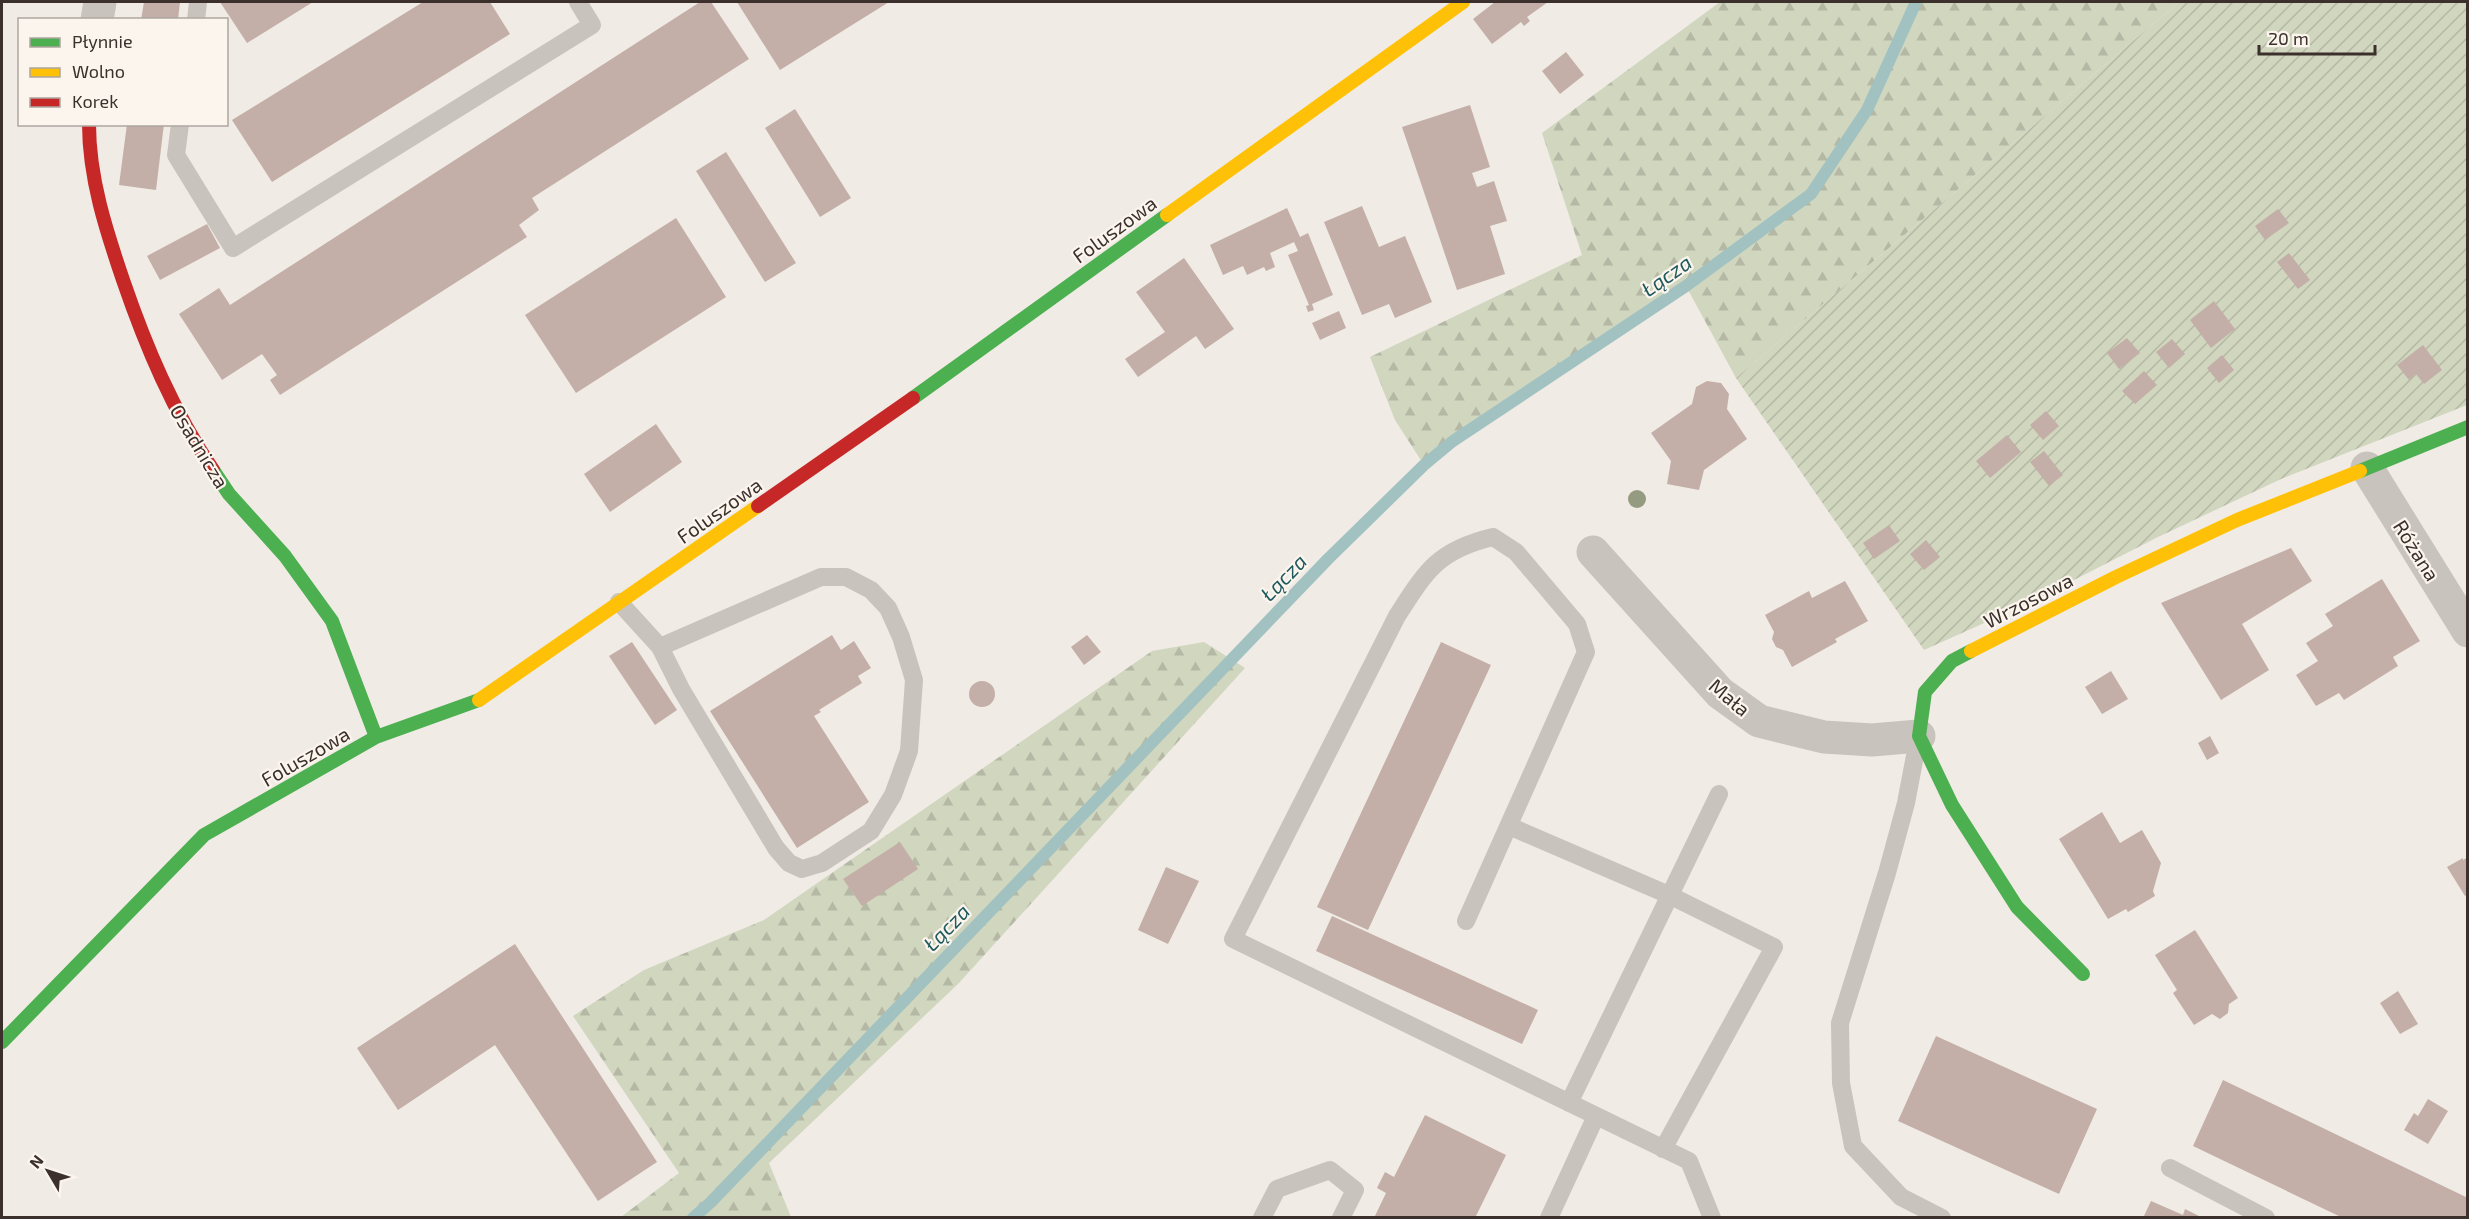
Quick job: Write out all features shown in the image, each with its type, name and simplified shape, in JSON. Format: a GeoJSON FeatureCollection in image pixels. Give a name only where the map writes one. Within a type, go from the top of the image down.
{"type":"FeatureCollection","features":[{"type":"Feature","properties":{"kind":"street"},"geometry":{"type":"LineString","coordinates":[[97,18],[100,2]]}},
{"type":"Feature","properties":{"kind":"street","name":"Foluszowa"},"geometry":{"type":"LineString","coordinates":[[2,1042],[204,836],[376,737],[475,703],[900,408],[1463,2]]}},
{"type":"Feature","properties":{"kind":"street","name":"Osadnicza"},"geometry":{"type":"LineString","coordinates":[[89,126],[88,145],[103,222],[143,337],[188,433],[229,494],[285,556],[332,621],[376,737]]}},
{"type":"Feature","properties":{"kind":"street","name":"Wrzosowa"},"geometry":{"type":"LineString","coordinates":[[1919,736],[1925,692],[1952,661],[2116,577],[2237,520],[2468,427]]}},
{"type":"Feature","properties":{"kind":"street","name":"Różana"},"geometry":{"type":"LineString","coordinates":[[2367,468],[2468,631]]}},
{"type":"Feature","properties":{"kind":"street","name":"Mała"},"geometry":{"type":"LineString","coordinates":[[1593,552],[1720,693],[1759,721],[1824,736],[1872,740],[1919,736]]}},
{"type":"Feature","properties":{"kind":"street"},"geometry":{"type":"LineString","coordinates":[[1919,736],[1952,805],[2017,907],[2083,974]]}},
{"type":"Feature","properties":{"kind":"lane"},"geometry":{"type":"LineString","coordinates":[[195,18],[198,2]]}},
{"type":"Feature","properties":{"kind":"lane"},"geometry":{"type":"LineString","coordinates":[[180,126],[176,155],[233,248],[592,25],[578,2]]}},
{"type":"Feature","properties":{"kind":"lane"},"geometry":{"type":"LineString","coordinates":[[1466,921],[1586,652],[1577,624],[1516,552],[1493,537],[1467,543],[1446,554],[1422,578],[1398,616],[1233,939],[1689,1161],[1712,1218]]}},
{"type":"Feature","properties":{"kind":"lane"},"geometry":{"type":"LineString","coordinates":[[620,602],[660,647],[681,689],[776,848],[789,863],[802,870],[822,863],[871,831],[893,795],[909,751],[914,680],[901,637],[888,608],[871,590],[846,577],[821,577],[660,647]]}},
{"type":"Feature","properties":{"kind":"lane"},"geometry":{"type":"LineString","coordinates":[[1919,736],[1901,823],[1840,1023],[1841,1083],[1853,1146],[1901,1197],[1941,1218]]}},
{"type":"Feature","properties":{"kind":"lane"},"geometry":{"type":"LineString","coordinates":[[1569,1103],[1719,794]]}},
{"type":"Feature","properties":{"kind":"lane"},"geometry":{"type":"LineString","coordinates":[[1509,826],[1669,895],[1774,947],[1663,1149]]}},
{"type":"Feature","properties":{"kind":"lane"},"geometry":{"type":"LineString","coordinates":[[1549,1218],[1596,1116]]}},
{"type":"Feature","properties":{"kind":"lane"},"geometry":{"type":"LineString","coordinates":[[2170,1168],[2266,1218]]}},
{"type":"Feature","properties":{"kind":"lane"},"geometry":{"type":"LineString","coordinates":[[1262,1218],[1277,1189],[1330,1170],[1355,1190],[1341,1218]]}},
{"type":"Feature","properties":{"kind":"green space"},"geometry":{"type":"Polygon","coordinates":[[[1720,2],[2179,2],[1736,378],[1686,286],[1424,465],[1395,420],[1370,357],[1582,255],[1542,133],[1720,2]]]}},
{"type":"Feature","properties":{"kind":"green space"},"geometry":{"type":"Polygon","coordinates":[[[2179,2],[2467,2],[2467,405],[2281,479],[2156,538],[2031,602],[1924,650],[1736,378],[2179,2]]]}},
{"type":"Feature","properties":{"kind":"green space"},"geometry":{"type":"Polygon","coordinates":[[[1204,642],[1245,668],[958,984],[769,1163],[791,1217],[621,1217],[679,1173],[573,1016],[644,970],[764,920],[1152,651],[1204,642]]]}},
{"type":"Feature","properties":{"kind":"building"},"geometry":{"type":"Polygon","coordinates":[[[144,2],[180,2],[178,18],[141,18],[144,2]]]}},
{"type":"Feature","properties":{"kind":"building"},"geometry":{"type":"Polygon","coordinates":[[[220,2],[313,2],[247,43],[220,2]]]}},
{"type":"Feature","properties":{"kind":"building"},"geometry":{"type":"Polygon","coordinates":[[[423,2],[490,2],[510,34],[272,182],[232,120],[423,2]]]}},
{"type":"Feature","properties":{"kind":"building"},"geometry":{"type":"Polygon","coordinates":[[[700,2],[711,2],[749,59],[532,198],[539,210],[519,225],[527,237],[280,395],[270,380],[277,375],[262,354],[222,380],[179,314],[219,288],[230,305],[700,2]]]}},
{"type":"Feature","properties":{"kind":"building"},"geometry":{"type":"Polygon","coordinates":[[[737,2],[889,2],[780,70],[737,2]]]}},
{"type":"Feature","properties":{"kind":"building"},"geometry":{"type":"Polygon","coordinates":[[[1495,2],[1548,2],[1527,17],[1530,21],[1524,26],[1521,22],[1492,44],[1473,19],[1495,2]]]}},
{"type":"Feature","properties":{"kind":"building"},"geometry":{"type":"Polygon","coordinates":[[[1566,52],[1584,75],[1560,94],[1542,71],[1566,52]]]}},
{"type":"Feature","properties":{"kind":"building"},"geometry":{"type":"Polygon","coordinates":[[[1470,105],[1490,167],[1472,173],[1477,187],[1494,181],[1507,221],[1490,226],[1505,274],[1457,290],[1402,127],[1470,105]]]}},
{"type":"Feature","properties":{"kind":"building"},"geometry":{"type":"Polygon","coordinates":[[[795,109],[851,198],[820,217],[765,128],[795,109]]]}},
{"type":"Feature","properties":{"kind":"building"},"geometry":{"type":"Polygon","coordinates":[[[127,126],[164,126],[156,190],[119,185],[127,126]]]}},
{"type":"Feature","properties":{"kind":"building"},"geometry":{"type":"Polygon","coordinates":[[[726,152],[796,263],[765,282],[696,171],[726,152]]]}},
{"type":"Feature","properties":{"kind":"building"},"geometry":{"type":"Polygon","coordinates":[[[1362,206],[1379,247],[1405,236],[1432,302],[1395,318],[1389,304],[1362,315],[1324,222],[1362,206]]]}},
{"type":"Feature","properties":{"kind":"building"},"geometry":{"type":"Polygon","coordinates":[[[1287,208],[1300,237],[1308,233],[1333,295],[1312,304],[1314,310],[1308,312],[1306,306],[1309,305],[1288,255],[1298,251],[1294,242],[1270,253],[1275,267],[1266,271],[1264,267],[1247,275],[1243,266],[1223,275],[1210,245],[1287,208]]]}},
{"type":"Feature","properties":{"kind":"building"},"geometry":{"type":"Polygon","coordinates":[[[2278,209],[2289,223],[2265,240],[2255,226],[2278,209]]]}},
{"type":"Feature","properties":{"kind":"building"},"geometry":{"type":"Polygon","coordinates":[[[676,218],[726,297],[576,393],[525,315],[676,218]]]}},
{"type":"Feature","properties":{"kind":"building"},"geometry":{"type":"Polygon","coordinates":[[[207,224],[220,248],[160,280],[147,256],[207,224]]]}},
{"type":"Feature","properties":{"kind":"building"},"geometry":{"type":"Polygon","coordinates":[[[2289,253],[2310,280],[2298,289],[2277,262],[2289,253]]]}},
{"type":"Feature","properties":{"kind":"building"},"geometry":{"type":"Polygon","coordinates":[[[1184,258],[1234,329],[1205,349],[1196,336],[1138,377],[1125,359],[1165,332],[1136,292],[1184,258]]]}},
{"type":"Feature","properties":{"kind":"building"},"geometry":{"type":"Polygon","coordinates":[[[2214,301],[2235,329],[2211,348],[2190,320],[2214,301]]]}},
{"type":"Feature","properties":{"kind":"building"},"geometry":{"type":"Polygon","coordinates":[[[1339,311],[1346,328],[1320,340],[1312,323],[1339,311]]]}},
{"type":"Feature","properties":{"kind":"building"},"geometry":{"type":"Polygon","coordinates":[[[2127,338],[2140,353],[2119,369],[2107,353],[2127,338]]]}},
{"type":"Feature","properties":{"kind":"building"},"geometry":{"type":"Polygon","coordinates":[[[2172,339],[2185,354],[2169,368],[2156,352],[2172,339]]]}},
{"type":"Feature","properties":{"kind":"building"},"geometry":{"type":"Polygon","coordinates":[[[2423,345],[2442,370],[2424,384],[2416,374],[2409,380],[2397,365],[2423,345]]]}},
{"type":"Feature","properties":{"kind":"building"},"geometry":{"type":"Polygon","coordinates":[[[2222,355],[2234,370],[2219,383],[2207,368],[2222,355]]]}},
{"type":"Feature","properties":{"kind":"building"},"geometry":{"type":"Polygon","coordinates":[[[2144,371],[2157,385],[2135,404],[2122,391],[2144,371]]]}},
{"type":"Feature","properties":{"kind":"building"},"geometry":{"type":"Polygon","coordinates":[[[1707,381],[1721,383],[1729,394],[1727,409],[1747,439],[1704,470],[1699,490],[1667,484],[1671,461],[1651,433],[1692,404],[1696,387],[1707,381]]]}},
{"type":"Feature","properties":{"kind":"building"},"geometry":{"type":"Polygon","coordinates":[[[2046,411],[2059,426],[2043,440],[2030,425],[2046,411]]]}},
{"type":"Feature","properties":{"kind":"building"},"geometry":{"type":"Polygon","coordinates":[[[656,424],[682,462],[610,512],[584,474],[656,424]]]}},
{"type":"Feature","properties":{"kind":"building"},"geometry":{"type":"Polygon","coordinates":[[[2007,435],[2021,452],[1990,478],[1976,461],[2007,435]]]}},
{"type":"Feature","properties":{"kind":"building"},"geometry":{"type":"Polygon","coordinates":[[[2044,451],[2063,475],[2049,486],[2030,462],[2044,451]]]}},
{"type":"Feature","properties":{"kind":"building"},"geometry":{"type":"Polygon","coordinates":[[[1889,525],[1900,541],[1874,559],[1863,543],[1889,525]]]}},
{"type":"Feature","properties":{"kind":"building"},"geometry":{"type":"Polygon","coordinates":[[[1926,540],[1940,557],[1924,570],[1910,554],[1926,540]]]}},
{"type":"Feature","properties":{"kind":"building"},"geometry":{"type":"Polygon","coordinates":[[[2291,548],[2312,581],[2242,624],[2269,670],[2221,700],[2161,603],[2291,548]]]}},
{"type":"Feature","properties":{"kind":"building"},"geometry":{"type":"Polygon","coordinates":[[[2382,579],[2420,641],[2393,657],[2398,666],[2344,700],[2339,693],[2316,706],[2296,675],[2318,661],[2306,643],[2333,626],[2325,614],[2382,579]]]}},
{"type":"Feature","properties":{"kind":"building"},"geometry":{"type":"Polygon","coordinates":[[[1845,581],[1868,621],[1835,639],[1837,642],[1792,667],[1783,650],[1776,647],[1772,639],[1774,632],[1765,615],[1809,591],[1812,598],[1845,581]]]}},
{"type":"Feature","properties":{"kind":"building"},"geometry":{"type":"Polygon","coordinates":[[[832,635],[841,650],[854,641],[871,668],[858,676],[862,683],[819,710],[821,712],[814,716],[869,802],[797,848],[710,711],[832,635]]]}},
{"type":"Feature","properties":{"kind":"building"},"geometry":{"type":"Polygon","coordinates":[[[1087,635],[1101,652],[1084,665],[1071,647],[1087,635]]]}},
{"type":"Feature","properties":{"kind":"building"},"geometry":{"type":"Polygon","coordinates":[[[632,642],[677,710],[655,725],[609,656],[632,642]]]}},
{"type":"Feature","properties":{"kind":"building"},"geometry":{"type":"Polygon","coordinates":[[[1441,642],[1491,665],[1368,930],[1317,907],[1441,642]]]}},
{"type":"Feature","properties":{"kind":"building"},"geometry":{"type":"Polygon","coordinates":[[[2111,671],[2128,699],[2102,714],[2085,687],[2111,671]]]}},
{"type":"Feature","properties":{"kind":"building"},"geometry":{"type":"Polygon","coordinates":[[[982,681],[991,685],[995,694],[991,703],[982,707],[973,703],[969,694],[973,685],[982,681]]]}},
{"type":"Feature","properties":{"kind":"building"},"geometry":{"type":"Polygon","coordinates":[[[2210,736],[2219,753],[2207,760],[2198,743],[2210,736]]]}},
{"type":"Feature","properties":{"kind":"building"},"geometry":{"type":"Polygon","coordinates":[[[2102,812],[2120,843],[2142,830],[2161,863],[2153,891],[2155,896],[2128,912],[2126,909],[2108,919],[2059,839],[2102,812]]]}},
{"type":"Feature","properties":{"kind":"building"},"geometry":{"type":"Polygon","coordinates":[[[900,842],[918,869],[862,906],[843,879],[900,842]]]}},
{"type":"Feature","properties":{"kind":"building"},"geometry":{"type":"Polygon","coordinates":[[[2468,857],[2468,894],[2465,896],[2447,867],[2468,857]]]}},
{"type":"Feature","properties":{"kind":"building"},"geometry":{"type":"Polygon","coordinates":[[[1166,867],[1199,881],[1168,944],[1138,930],[1166,867]]]}},
{"type":"Feature","properties":{"kind":"building"},"geometry":{"type":"Polygon","coordinates":[[[1332,916],[1538,1010],[1522,1044],[1316,951],[1332,916]]]}},
{"type":"Feature","properties":{"kind":"building"},"geometry":{"type":"Polygon","coordinates":[[[2195,930],[2238,998],[2229,1004],[2228,1013],[2220,1019],[2212,1014],[2194,1025],[2173,993],[2177,990],[2155,955],[2195,930]]]}},
{"type":"Feature","properties":{"kind":"building"},"geometry":{"type":"Polygon","coordinates":[[[515,944],[657,1162],[598,1201],[495,1045],[398,1110],[357,1048],[515,944]]]}},
{"type":"Feature","properties":{"kind":"building"},"geometry":{"type":"Polygon","coordinates":[[[2398,991],[2418,1024],[2400,1034],[2380,1003],[2398,991]]]}},
{"type":"Feature","properties":{"kind":"building"},"geometry":{"type":"Polygon","coordinates":[[[1936,1036],[2097,1109],[2059,1194],[1898,1121],[1936,1036]]]}},
{"type":"Feature","properties":{"kind":"building"},"geometry":{"type":"Polygon","coordinates":[[[2223,1080],[2468,1198],[2468,1218],[2343,1218],[2193,1146],[2223,1080]]]}},
{"type":"Feature","properties":{"kind":"building"},"geometry":{"type":"Polygon","coordinates":[[[2428,1099],[2448,1111],[2428,1144],[2404,1130],[2414,1113],[2418,1116],[2428,1099]]]}},
{"type":"Feature","properties":{"kind":"building"},"geometry":{"type":"Polygon","coordinates":[[[1425,1115],[1506,1155],[1475,1218],[1374,1218],[1386,1193],[1377,1188],[1385,1172],[1394,1177],[1425,1115]]]}},
{"type":"Feature","properties":{"kind":"building"},"geometry":{"type":"Polygon","coordinates":[[[2151,1201],[2183,1215],[2185,1209],[2203,1218],[2143,1218],[2151,1201]]]}},
{"type":"Feature","properties":{"kind":"waterway","name":"Łącza"},"geometry":{"type":"LineString","coordinates":[[693,1218],[711,1202],[1328,559],[1424,465],[1453,441],[1686,286],[1811,194],[1867,110],[1916,2]]}},
{"type":"Feature","properties":{"kind":"traffic: fast"},"geometry":{"type":"LineString","coordinates":[[913,398],[1167,215]]}},
{"type":"Feature","properties":{"kind":"traffic: fast"},"geometry":{"type":"LineString","coordinates":[[2360,471],[2468,427]]}},
{"type":"Feature","properties":{"kind":"traffic: fast"},"geometry":{"type":"LineString","coordinates":[[213,470],[229,494],[285,556],[332,621],[376,737]]}},
{"type":"Feature","properties":{"kind":"traffic: fast"},"geometry":{"type":"LineString","coordinates":[[1971,651],[1952,661],[1925,692],[1919,736],[1952,805],[2017,907],[2083,974]]}},
{"type":"Feature","properties":{"kind":"traffic: fast"},"geometry":{"type":"LineString","coordinates":[[2,1042],[204,835],[376,737],[479,700]]}},
{"type":"Feature","properties":{"kind":"traffic: slow"},"geometry":{"type":"LineString","coordinates":[[1167,215],[1463,2]]}},
{"type":"Feature","properties":{"kind":"traffic: slow"},"geometry":{"type":"LineString","coordinates":[[1971,651],[2116,577],[2237,520],[2360,471]]}},
{"type":"Feature","properties":{"kind":"traffic: slow"},"geometry":{"type":"LineString","coordinates":[[479,700],[758,506]]}},
{"type":"Feature","properties":{"kind":"traffic: jam"},"geometry":{"type":"LineString","coordinates":[[89,126],[95,184],[132,305],[173,402],[213,470]]}},
{"type":"Feature","properties":{"kind":"traffic: jam"},"geometry":{"type":"LineString","coordinates":[[758,506],[913,398]]}}]}
